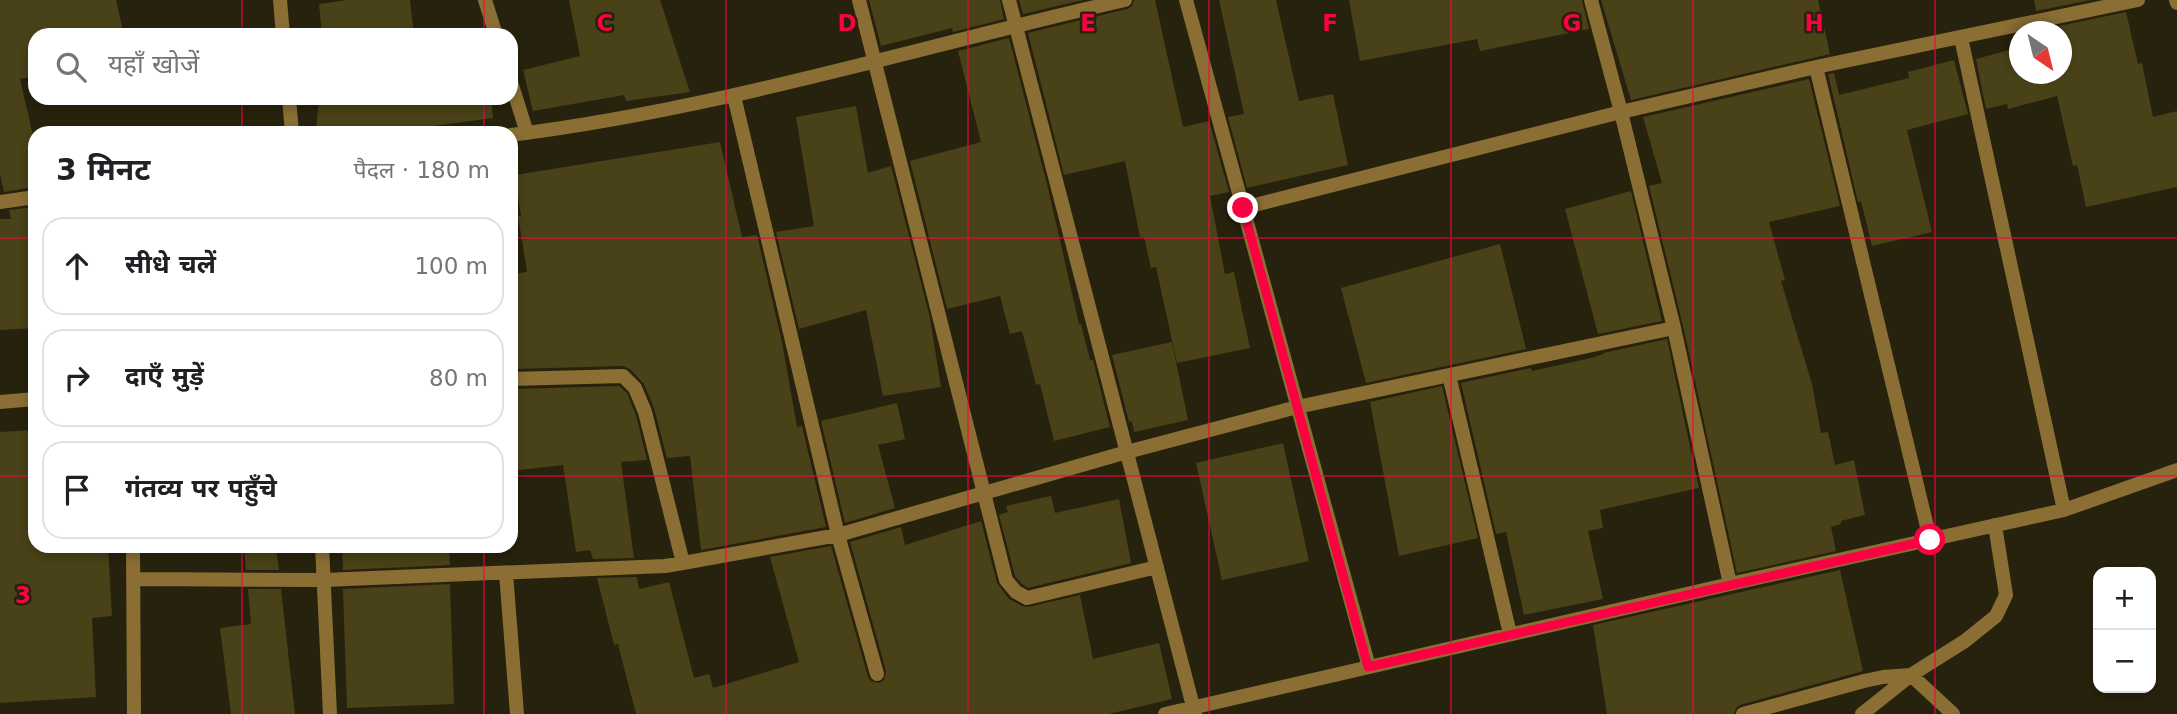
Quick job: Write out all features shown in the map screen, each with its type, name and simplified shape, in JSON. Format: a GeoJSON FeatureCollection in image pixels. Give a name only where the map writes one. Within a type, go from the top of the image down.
{"type":"FeatureCollection","features":[{"type":"Feature","properties":{"kind":"street"},"geometry":{"type":"LineString","coordinates":[[280,0],[282,28]]}},
{"type":"Feature","properties":{"kind":"street"},"geometry":{"type":"LineString","coordinates":[[485,0],[494,28]]}},
{"type":"Feature","properties":{"kind":"street"},"geometry":{"type":"LineString","coordinates":[[859,0],[1006,580],[1016,592],[1027,597],[1157,567]]}},
{"type":"Feature","properties":{"kind":"street"},"geometry":{"type":"LineString","coordinates":[[1010,0],[1194,711]]}},
{"type":"Feature","properties":{"kind":"street"},"geometry":{"type":"LineString","coordinates":[[518,134],[568,128],[734,96],[1016,24],[1125,0]]}},
{"type":"Feature","properties":{"kind":"street"},"geometry":{"type":"LineString","coordinates":[[1185,0],[1368,667]]}},
{"type":"Feature","properties":{"kind":"street"},"geometry":{"type":"LineString","coordinates":[[1591,0],[1674,327],[1730,584]]}},
{"type":"Feature","properties":{"kind":"street"},"geometry":{"type":"LineString","coordinates":[[1243,208],[1621,111],[2138,0]]}},
{"type":"Feature","properties":{"kind":"street"},"geometry":{"type":"LineString","coordinates":[[1961,38],[2064,510]]}},
{"type":"Feature","properties":{"kind":"street"},"geometry":{"type":"LineString","coordinates":[[1816,68],[1930,540]]}},
{"type":"Feature","properties":{"kind":"street"},"geometry":{"type":"LineString","coordinates":[[734,96],[838,535],[877,674]]}},
{"type":"Feature","properties":{"kind":"street"},"geometry":{"type":"LineString","coordinates":[[518,104],[527,133]]}},
{"type":"Feature","properties":{"kind":"street"},"geometry":{"type":"LineString","coordinates":[[290,105],[291,126]]}},
{"type":"Feature","properties":{"kind":"street"},"geometry":{"type":"LineString","coordinates":[[0,202],[28,198]]}},
{"type":"Feature","properties":{"kind":"street"},"geometry":{"type":"LineString","coordinates":[[135,579],[324,580],[665,566],[838,535],[1127,452],[1297,407],[1674,327]]}},
{"type":"Feature","properties":{"kind":"street"},"geometry":{"type":"LineString","coordinates":[[1449,375],[1510,634]]}},
{"type":"Feature","properties":{"kind":"street"},"geometry":{"type":"LineString","coordinates":[[518,379],[623,376],[635,388],[645,412],[683,563]]}},
{"type":"Feature","properties":{"kind":"street"},"geometry":{"type":"LineString","coordinates":[[0,401],[28,400]]}},
{"type":"Feature","properties":{"kind":"street"},"geometry":{"type":"LineString","coordinates":[[1165,714],[1194,711],[1510,634],[2064,510],[2177,470]]}},
{"type":"Feature","properties":{"kind":"street"},"geometry":{"type":"LineString","coordinates":[[1862,714],[1911,675],[1965,641],[1996,616],[2006,595],[1995,525]]}},
{"type":"Feature","properties":{"kind":"street"},"geometry":{"type":"LineString","coordinates":[[133,553],[134,714]]}},
{"type":"Feature","properties":{"kind":"street"},"geometry":{"type":"LineString","coordinates":[[322,553],[330,714]]}},
{"type":"Feature","properties":{"kind":"street"},"geometry":{"type":"LineString","coordinates":[[506,573],[517,714]]}},
{"type":"Feature","properties":{"kind":"street"},"geometry":{"type":"LineString","coordinates":[[1742,714],[1864,681],[1911,675],[1953,714]]}},
{"type":"Feature","properties":{"kind":"building"},"geometry":{"type":"Polygon","coordinates":[[[0,0],[116,0],[122,28],[28,28],[28,77],[20,79],[31,126],[28,126],[28,188],[4,192],[0,174],[0,0]]]}},
{"type":"Feature","properties":{"kind":"building"},"geometry":{"type":"Polygon","coordinates":[[[347,0],[410,0],[413,28],[321,28],[319,4],[347,0]]]}},
{"type":"Feature","properties":{"kind":"building"},"geometry":{"type":"Polygon","coordinates":[[[569,0],[660,0],[690,92],[626,101],[624,95],[533,111],[523,70],[580,56],[569,0]]]}},
{"type":"Feature","properties":{"kind":"building"},"geometry":{"type":"Polygon","coordinates":[[[869,0],[1000,0],[1004,19],[953,32],[952,28],[881,46],[869,0]]]}},
{"type":"Feature","properties":{"kind":"building"},"geometry":{"type":"Polygon","coordinates":[[[1019,0],[1083,0],[1023,14],[1019,0]]]}},
{"type":"Feature","properties":{"kind":"building"},"geometry":{"type":"Polygon","coordinates":[[[1134,0],[1155,0],[1183,127],[1209,121],[1229,192],[1210,196],[1225,274],[1234,272],[1250,348],[1177,363],[1156,267],[1151,268],[1144,237],[1140,237],[1125,161],[1064,175],[1028,33],[1127,9],[1132,6],[1134,0]]]}},
{"type":"Feature","properties":{"kind":"building"},"geometry":{"type":"Polygon","coordinates":[[[1219,0],[1276,0],[1299,101],[1333,94],[1348,165],[1247,188],[1228,117],[1244,114],[1219,0]]]}},
{"type":"Feature","properties":{"kind":"building"},"geometry":{"type":"Polygon","coordinates":[[[1349,0],[1582,0],[1589,29],[1480,51],[1477,39],[1360,61],[1349,0]]]}},
{"type":"Feature","properties":{"kind":"building"},"geometry":{"type":"Polygon","coordinates":[[[1601,0],[1818,0],[1830,54],[1631,100],[1601,0]]]}},
{"type":"Feature","properties":{"kind":"building"},"geometry":{"type":"Polygon","coordinates":[[[2034,0],[2091,0],[2036,11],[2034,0]]]}},
{"type":"Feature","properties":{"kind":"building"},"geometry":{"type":"Polygon","coordinates":[[[2126,12],[2138,64],[2142,63],[2153,117],[2177,111],[2177,187],[2086,207],[2077,165],[2073,166],[2057,96],[2008,109],[2007,104],[1986,109],[1976,59],[2009,50],[2009,84],[2072,84],[2072,23],[2126,12]]]}},
{"type":"Feature","properties":{"kind":"building"},"geometry":{"type":"Polygon","coordinates":[[[1009,38],[1048,188],[1079,324],[1090,360],[1093,360],[1110,427],[1054,441],[1040,384],[1036,385],[1022,331],[1010,334],[1000,296],[947,309],[910,161],[981,142],[958,51],[1009,38]]]}},
{"type":"Feature","properties":{"kind":"building"},"geometry":{"type":"Polygon","coordinates":[[[1954,60],[1968,114],[1907,130],[1932,232],[1872,246],[1861,201],[1858,202],[1828,74],[1834,73],[1839,95],[1909,78],[1908,72],[1954,60]]]}},
{"type":"Feature","properties":{"kind":"building"},"geometry":{"type":"Polygon","coordinates":[[[1809,79],[1840,206],[1769,222],[1785,280],[1781,281],[1812,384],[1821,433],[1828,432],[1835,465],[1854,460],[1865,515],[1841,521],[1841,524],[1831,527],[1836,551],[1737,573],[1683,326],[1649,186],[1662,183],[1643,117],[1809,79]]]}},
{"type":"Feature","properties":{"kind":"building"},"geometry":{"type":"Polygon","coordinates":[[[318,105],[492,105],[493,118],[433,126],[316,126],[318,105]]]}},
{"type":"Feature","properties":{"kind":"building"},"geometry":{"type":"Polygon","coordinates":[[[856,106],[868,173],[891,166],[930,318],[941,387],[883,396],[866,310],[799,329],[776,232],[814,226],[796,117],[856,106]]]}},
{"type":"Feature","properties":{"kind":"building"},"geometry":{"type":"Polygon","coordinates":[[[720,142],[742,237],[757,235],[782,342],[797,427],[802,426],[826,527],[701,550],[690,456],[667,458],[654,408],[644,384],[630,369],[623,366],[518,369],[518,273],[527,272],[518,216],[521,216],[518,175],[720,142]]]}},
{"type":"Feature","properties":{"kind":"building"},"geometry":{"type":"Polygon","coordinates":[[[1631,191],[1662,321],[1598,334],[1565,209],[1631,191]]]}},
{"type":"Feature","properties":{"kind":"building"},"geometry":{"type":"Polygon","coordinates":[[[28,208],[28,328],[0,330],[0,219],[11,219],[9,210],[28,208]]]}},
{"type":"Feature","properties":{"kind":"building"},"geometry":{"type":"Polygon","coordinates":[[[1500,244],[1526,349],[1366,383],[1341,288],[1500,244]]]}},
{"type":"Feature","properties":{"kind":"building"},"geometry":{"type":"Polygon","coordinates":[[[1667,339],[1699,488],[1600,510],[1603,528],[1588,531],[1603,599],[1524,615],[1506,532],[1496,534],[1461,383],[1531,368],[1532,371],[1667,339]]]}},
{"type":"Feature","properties":{"kind":"building"},"geometry":{"type":"Polygon","coordinates":[[[1172,342],[1188,420],[1134,432],[1112,355],[1172,342]]]}},
{"type":"Feature","properties":{"kind":"building"},"geometry":{"type":"Polygon","coordinates":[[[619,386],[627,393],[636,415],[647,460],[621,462],[634,558],[593,559],[590,550],[576,552],[563,465],[518,470],[518,389],[619,386]]]}},
{"type":"Feature","properties":{"kind":"building"},"geometry":{"type":"Polygon","coordinates":[[[1442,386],[1478,538],[1399,556],[1370,402],[1442,386]]]}},
{"type":"Feature","properties":{"kind":"building"},"geometry":{"type":"Polygon","coordinates":[[[897,403],[905,439],[878,445],[895,508],[845,523],[821,421],[897,403]]]}},
{"type":"Feature","properties":{"kind":"building"},"geometry":{"type":"Polygon","coordinates":[[[28,430],[28,553],[108,553],[112,616],[92,618],[96,697],[0,703],[0,432],[28,430]]]}},
{"type":"Feature","properties":{"kind":"building"},"geometry":{"type":"Polygon","coordinates":[[[1283,443],[1309,561],[1222,580],[1196,463],[1283,443]]]}},
{"type":"Feature","properties":{"kind":"building"},"geometry":{"type":"Polygon","coordinates":[[[1051,496],[1055,513],[1119,499],[1131,563],[1028,588],[1022,584],[1015,576],[999,515],[1008,512],[1006,506],[1051,496]]]}},
{"type":"Feature","properties":{"kind":"building"},"geometry":{"type":"Polygon","coordinates":[[[981,521],[997,583],[1009,599],[1028,607],[1080,595],[1093,659],[1159,643],[1172,699],[1109,714],[636,714],[618,644],[614,645],[597,578],[637,577],[639,589],[669,582],[694,678],[709,674],[713,688],[799,662],[770,557],[831,546],[868,677],[879,683],[884,680],[886,671],[850,542],[901,527],[905,545],[981,521]]]}},
{"type":"Feature","properties":{"kind":"building"},"geometry":{"type":"Polygon","coordinates":[[[245,553],[277,553],[279,570],[246,570],[245,553]]]}},
{"type":"Feature","properties":{"kind":"building"},"geometry":{"type":"Polygon","coordinates":[[[342,553],[449,553],[450,565],[343,570],[342,553]]]}},
{"type":"Feature","properties":{"kind":"building"},"geometry":{"type":"Polygon","coordinates":[[[1840,570],[1863,671],[1740,705],[1734,714],[1607,714],[1593,625],[1840,570]]]}},
{"type":"Feature","properties":{"kind":"building"},"geometry":{"type":"Polygon","coordinates":[[[450,584],[454,704],[347,708],[343,589],[450,584]]]}},
{"type":"Feature","properties":{"kind":"building"},"geometry":{"type":"Polygon","coordinates":[[[248,589],[281,589],[295,714],[231,714],[220,628],[251,624],[248,589]]]}},
{"type":"Feature","properties":{"kind":"route"},"geometry":{"type":"LineString","coordinates":[[1243,208],[1368,667],[1930,540]]}}]}
